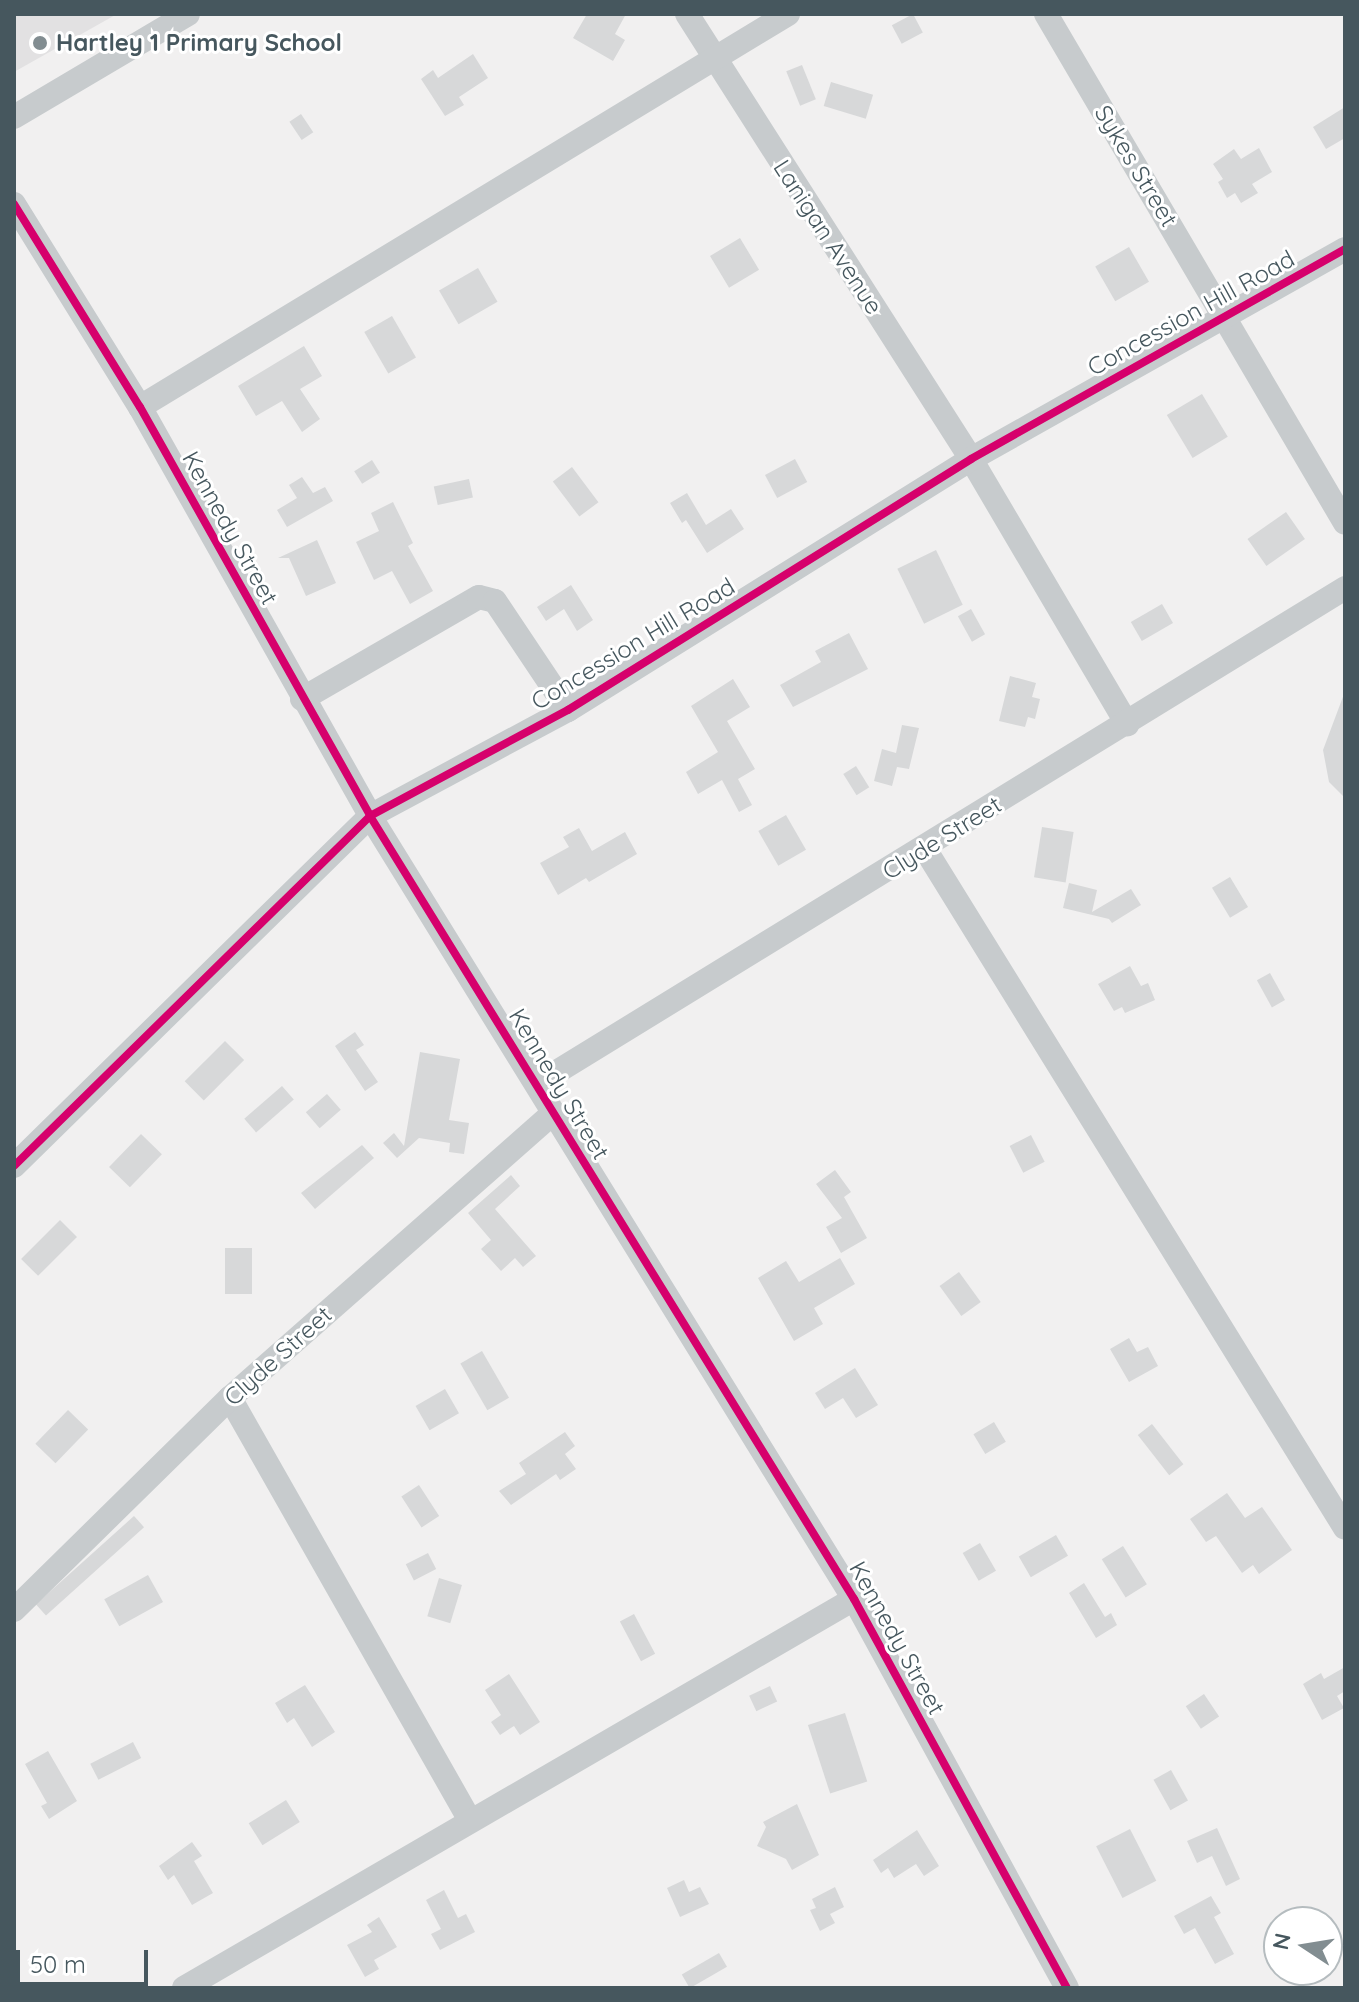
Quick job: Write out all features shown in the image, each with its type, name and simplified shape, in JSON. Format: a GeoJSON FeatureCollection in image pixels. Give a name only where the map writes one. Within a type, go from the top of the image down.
{"type":"FeatureCollection","features":[{"type":"Feature","properties":{"kind":"street"},"geometry":{"type":"LineString","coordinates":[[14,117],[188,14]]}},
{"type":"Feature","properties":{"kind":"street","name":"Lanigan Avenue"},"geometry":{"type":"LineString","coordinates":[[687,14],[971,459],[1127,724]]}},
{"type":"Feature","properties":{"kind":"street"},"geometry":{"type":"LineString","coordinates":[[140,407],[788,14]]}},
{"type":"Feature","properties":{"kind":"street","name":"Sykes Street"},"geometry":{"type":"LineString","coordinates":[[1046,14],[1227,317],[1345,523]]}},
{"type":"Feature","properties":{"kind":"street","name":"Kennedy Street"},"geometry":{"type":"LineString","coordinates":[[14,204],[140,407],[370,816],[854,1599],[1067,1988]]}},
{"type":"Feature","properties":{"kind":"street","name":"Concession Hill Road"},"geometry":{"type":"LineString","coordinates":[[14,1166],[370,816],[568,710],[971,459],[1345,249]]}},
{"type":"Feature","properties":{"kind":"street","name":"Clyde Street"},"geometry":{"type":"LineString","coordinates":[[537,1084],[925,849],[1345,588]]}},
{"type":"Feature","properties":{"kind":"street"},"geometry":{"type":"LineString","coordinates":[[302,699],[479,597],[495,601],[568,710]]}},
{"type":"Feature","properties":{"kind":"street"},"geometry":{"type":"LineString","coordinates":[[925,849],[1345,1528]]}},
{"type":"Feature","properties":{"kind":"street","name":"Clyde Street"},"geometry":{"type":"LineString","coordinates":[[14,1610],[230,1398],[553,1113]]}},
{"type":"Feature","properties":{"kind":"street"},"geometry":{"type":"LineString","coordinates":[[230,1398],[470,1821]]}},
{"type":"Feature","properties":{"kind":"street"},"geometry":{"type":"LineString","coordinates":[[184,1988],[854,1599]]}},
{"type":"Feature","properties":{"kind":"shaded area","name":"Hartley 1 Primary School"},"geometry":{"type":"Polygon","coordinates":[[[14,14],[117,14],[14,72],[14,14]]]}},
{"type":"Feature","properties":{"kind":"building"},"geometry":{"type":"Polygon","coordinates":[[[587,14],[626,14],[615,34],[625,40],[613,61],[573,38],[587,14]]]}},
{"type":"Feature","properties":{"kind":"building"},"geometry":{"type":"Polygon","coordinates":[[[913,14],[923,33],[902,44],[892,25],[913,14]]]}},
{"type":"Feature","properties":{"kind":"building"},"geometry":{"type":"Polygon","coordinates":[[[473,54],[488,78],[459,97],[464,105],[445,116],[421,79],[433,70],[438,78],[473,54]]]}},
{"type":"Feature","properties":{"kind":"building"},"geometry":{"type":"Polygon","coordinates":[[[802,65],[816,99],[800,106],[786,71],[802,65]]]}},
{"type":"Feature","properties":{"kind":"building"},"geometry":{"type":"Polygon","coordinates":[[[831,82],[873,95],[866,119],[824,106],[831,82]]]}},
{"type":"Feature","properties":{"kind":"building"},"geometry":{"type":"Polygon","coordinates":[[[1345,107],[1345,138],[1326,149],[1313,127],[1345,107]]]}},
{"type":"Feature","properties":{"kind":"building"},"geometry":{"type":"Polygon","coordinates":[[[301,114],[313,132],[302,140],[289,122],[301,114]]]}},
{"type":"Feature","properties":{"kind":"building"},"geometry":{"type":"Polygon","coordinates":[[[1259,148],[1272,172],[1252,184],[1258,193],[1241,203],[1235,193],[1227,198],[1218,182],[1223,179],[1213,164],[1234,149],[1241,159],[1259,148]]]}},
{"type":"Feature","properties":{"kind":"building"},"geometry":{"type":"Polygon","coordinates":[[[740,238],[759,270],[729,288],[710,256],[740,238]]]}},
{"type":"Feature","properties":{"kind":"building"},"geometry":{"type":"Polygon","coordinates":[[[1129,247],[1149,282],[1115,301],[1095,266],[1129,247]]]}},
{"type":"Feature","properties":{"kind":"building"},"geometry":{"type":"Polygon","coordinates":[[[478,268],[498,302],[459,324],[439,290],[478,268]]]}},
{"type":"Feature","properties":{"kind":"building"},"geometry":{"type":"Polygon","coordinates":[[[392,316],[416,358],[388,374],[364,332],[392,316]]]}},
{"type":"Feature","properties":{"kind":"building"},"geometry":{"type":"Polygon","coordinates":[[[304,346],[322,376],[300,389],[320,419],[302,432],[282,401],[256,416],[238,386],[304,346]]]}},
{"type":"Feature","properties":{"kind":"building"},"geometry":{"type":"Polygon","coordinates":[[[1202,394],[1228,437],[1193,458],[1167,415],[1202,394]]]}},
{"type":"Feature","properties":{"kind":"building"},"geometry":{"type":"Polygon","coordinates":[[[795,459],[807,482],[777,498],[765,475],[795,459]]]}},
{"type":"Feature","properties":{"kind":"building"},"geometry":{"type":"Polygon","coordinates":[[[372,460],[380,473],[362,484],[354,471],[372,460]]]}},
{"type":"Feature","properties":{"kind":"building"},"geometry":{"type":"Polygon","coordinates":[[[572,467],[598,502],[579,517],[553,481],[572,467]]]}},
{"type":"Feature","properties":{"kind":"building"},"geometry":{"type":"Polygon","coordinates":[[[302,477],[313,493],[325,487],[333,501],[287,527],[277,510],[297,498],[289,485],[302,477]]]}},
{"type":"Feature","properties":{"kind":"building"},"geometry":{"type":"Polygon","coordinates":[[[469,479],[473,498],[438,505],[434,486],[469,479]]]}},
{"type":"Feature","properties":{"kind":"building"},"geometry":{"type":"Polygon","coordinates":[[[687,493],[706,525],[731,509],[744,529],[707,553],[686,520],[682,523],[670,503],[687,493]]]}},
{"type":"Feature","properties":{"kind":"building"},"geometry":{"type":"Polygon","coordinates":[[[393,502],[413,543],[408,546],[433,591],[410,604],[392,571],[374,580],[356,542],[379,531],[371,513],[393,502]]]}},
{"type":"Feature","properties":{"kind":"building"},"geometry":{"type":"Polygon","coordinates":[[[1286,512],[1305,539],[1266,566],[1247,539],[1286,512]]]}},
{"type":"Feature","properties":{"kind":"building"},"geometry":{"type":"Polygon","coordinates":[[[317,540],[336,583],[306,596],[289,558],[278,558],[317,540]]]}},
{"type":"Feature","properties":{"kind":"building"},"geometry":{"type":"Polygon","coordinates":[[[936,550],[963,605],[924,624],[897,569],[936,550]]]}},
{"type":"Feature","properties":{"kind":"building"},"geometry":{"type":"Polygon","coordinates":[[[571,585],[593,620],[577,631],[564,609],[546,621],[537,607],[571,585]]]}},
{"type":"Feature","properties":{"kind":"building"},"geometry":{"type":"Polygon","coordinates":[[[1162,604],[1173,623],[1142,641],[1131,622],[1162,604]]]}},
{"type":"Feature","properties":{"kind":"building"},"geometry":{"type":"Polygon","coordinates":[[[971,609],[985,634],[972,642],[958,616],[971,609]]]}},
{"type":"Feature","properties":{"kind":"building"},"geometry":{"type":"Polygon","coordinates":[[[849,633],[868,669],[793,707],[780,685],[821,662],[815,651],[849,633]]]}},
{"type":"Feature","properties":{"kind":"building"},"geometry":{"type":"Polygon","coordinates":[[[1010,676],[1036,683],[1032,697],[1040,699],[1035,719],[1028,717],[1025,727],[999,721],[1010,676]]]}},
{"type":"Feature","properties":{"kind":"building"},"geometry":{"type":"Polygon","coordinates":[[[733,679],[750,707],[727,721],[755,769],[738,779],[752,805],[739,812],[722,780],[698,794],[686,772],[718,752],[691,706],[733,679]]]}},
{"type":"Feature","properties":{"kind":"building"},"geometry":{"type":"Polygon","coordinates":[[[1344,694],[1345,798],[1329,782],[1323,750],[1344,694]]]}},
{"type":"Feature","properties":{"kind":"building"},"geometry":{"type":"Polygon","coordinates":[[[902,725],[919,728],[909,769],[897,767],[892,786],[874,781],[882,749],[896,753],[902,725]]]}},
{"type":"Feature","properties":{"kind":"building"},"geometry":{"type":"Polygon","coordinates":[[[856,766],[869,787],[857,795],[843,774],[856,766]]]}},
{"type":"Feature","properties":{"kind":"building"},"geometry":{"type":"Polygon","coordinates":[[[786,815],[806,850],[778,866],[758,831],[786,815]]]}},
{"type":"Feature","properties":{"kind":"building"},"geometry":{"type":"Polygon","coordinates":[[[1042,827],[1074,832],[1066,882],[1034,877],[1042,827]]]}},
{"type":"Feature","properties":{"kind":"building"},"geometry":{"type":"Polygon","coordinates":[[[579,828],[592,851],[625,832],[637,854],[589,882],[586,878],[558,895],[540,863],[569,847],[563,837],[579,828]]]}},
{"type":"Feature","properties":{"kind":"building"},"geometry":{"type":"Polygon","coordinates":[[[1230,877],[1248,907],[1230,918],[1212,888],[1230,877]]]}},
{"type":"Feature","properties":{"kind":"building"},"geometry":{"type":"Polygon","coordinates":[[[1069,883],[1097,890],[1092,912],[1131,889],[1141,905],[1112,923],[1109,919],[1063,908],[1069,883]]]}},
{"type":"Feature","properties":{"kind":"building"},"geometry":{"type":"Polygon","coordinates":[[[1130,966],[1141,986],[1148,983],[1155,1000],[1125,1013],[1122,1007],[1114,1011],[1098,984],[1130,966]]]}},
{"type":"Feature","properties":{"kind":"building"},"geometry":{"type":"Polygon","coordinates":[[[1270,973],[1285,1000],[1272,1007],[1257,980],[1270,973]]]}},
{"type":"Feature","properties":{"kind":"building"},"geometry":{"type":"Polygon","coordinates":[[[355,1032],[364,1045],[356,1050],[378,1082],[365,1091],[335,1046],[355,1032]]]}},
{"type":"Feature","properties":{"kind":"building"},"geometry":{"type":"Polygon","coordinates":[[[225,1041],[244,1060],[204,1100],[185,1081],[225,1041]]]}},
{"type":"Feature","properties":{"kind":"building"},"geometry":{"type":"Polygon","coordinates":[[[420,1052],[460,1059],[449,1120],[469,1123],[464,1154],[449,1152],[450,1143],[419,1138],[397,1158],[383,1143],[394,1133],[404,1146],[420,1052]]]}},
{"type":"Feature","properties":{"kind":"building"},"geometry":{"type":"Polygon","coordinates":[[[282,1086],[294,1100],[256,1132],[244,1119],[282,1086]]]}},
{"type":"Feature","properties":{"kind":"building"},"geometry":{"type":"Polygon","coordinates":[[[327,1094],[341,1110],[320,1128],[306,1112],[327,1094]]]}},
{"type":"Feature","properties":{"kind":"building"},"geometry":{"type":"Polygon","coordinates":[[[141,1134],[162,1154],[130,1187],[109,1167],[141,1134]]]}},
{"type":"Feature","properties":{"kind":"building"},"geometry":{"type":"Polygon","coordinates":[[[1031,1135],[1045,1162],[1023,1173],[1010,1146],[1031,1135]]]}},
{"type":"Feature","properties":{"kind":"building"},"geometry":{"type":"Polygon","coordinates":[[[362,1145],[374,1158],[315,1209],[301,1193],[362,1145]]]}},
{"type":"Feature","properties":{"kind":"building"},"geometry":{"type":"Polygon","coordinates":[[[835,1170],[851,1192],[844,1197],[867,1238],[841,1253],[826,1227],[842,1218],[816,1184],[835,1170]]]}},
{"type":"Feature","properties":{"kind":"building"},"geometry":{"type":"Polygon","coordinates":[[[511,1175],[520,1186],[495,1209],[536,1256],[523,1267],[515,1258],[501,1271],[481,1249],[491,1240],[468,1213],[511,1175]]]}},
{"type":"Feature","properties":{"kind":"building"},"geometry":{"type":"Polygon","coordinates":[[[60,1220],[77,1237],[38,1276],[21,1259],[60,1220]]]}},
{"type":"Feature","properties":{"kind":"building"},"geometry":{"type":"Polygon","coordinates":[[[225,1248],[252,1248],[252,1294],[225,1294],[225,1248]]]}},
{"type":"Feature","properties":{"kind":"building"},"geometry":{"type":"Polygon","coordinates":[[[840,1258],[855,1284],[814,1308],[823,1324],[794,1341],[758,1278],[786,1261],[799,1282],[840,1258]]]}},
{"type":"Feature","properties":{"kind":"building"},"geometry":{"type":"Polygon","coordinates":[[[959,1272],[981,1302],[961,1316],[940,1286],[959,1272]]]}},
{"type":"Feature","properties":{"kind":"building"},"geometry":{"type":"Polygon","coordinates":[[[1129,1338],[1137,1352],[1148,1347],[1158,1366],[1129,1382],[1110,1349],[1129,1338]]]}},
{"type":"Feature","properties":{"kind":"building"},"geometry":{"type":"Polygon","coordinates":[[[482,1351],[509,1398],[487,1410],[460,1364],[482,1351]]]}},
{"type":"Feature","properties":{"kind":"building"},"geometry":{"type":"Polygon","coordinates":[[[855,1368],[878,1405],[856,1418],[843,1398],[825,1409],[815,1393],[855,1368]]]}},
{"type":"Feature","properties":{"kind":"building"},"geometry":{"type":"Polygon","coordinates":[[[445,1389],[459,1413],[430,1430],[416,1406],[445,1389]]]}},
{"type":"Feature","properties":{"kind":"building"},"geometry":{"type":"Polygon","coordinates":[[[68,1410],[88,1429],[55,1463],[35,1444],[68,1410]]]}},
{"type":"Feature","properties":{"kind":"building"},"geometry":{"type":"Polygon","coordinates":[[[994,1422],[1006,1442],[985,1454],[973,1434],[994,1422]]]}},
{"type":"Feature","properties":{"kind":"building"},"geometry":{"type":"Polygon","coordinates":[[[1152,1424],[1183,1464],[1169,1475],[1138,1435],[1152,1424]]]}},
{"type":"Feature","properties":{"kind":"building"},"geometry":{"type":"Polygon","coordinates":[[[565,1432],[575,1446],[565,1454],[576,1469],[560,1480],[556,1474],[511,1505],[499,1491],[526,1474],[519,1463],[565,1432]]]}},
{"type":"Feature","properties":{"kind":"building"},"geometry":{"type":"Polygon","coordinates":[[[419,1485],[439,1516],[422,1527],[401,1496],[419,1485]]]}},
{"type":"Feature","properties":{"kind":"building"},"geometry":{"type":"Polygon","coordinates":[[[1227,1493],[1245,1518],[1262,1507],[1292,1550],[1259,1574],[1253,1565],[1242,1573],[1216,1536],[1206,1542],[1190,1519],[1227,1493]]]}},
{"type":"Feature","properties":{"kind":"building"},"geometry":{"type":"Polygon","coordinates":[[[134,1516],[144,1527],[46,1615],[36,1604],[134,1516]]]}},
{"type":"Feature","properties":{"kind":"building"},"geometry":{"type":"Polygon","coordinates":[[[1056,1535],[1068,1556],[1031,1577],[1019,1556],[1056,1535]]]}},
{"type":"Feature","properties":{"kind":"building"},"geometry":{"type":"Polygon","coordinates":[[[980,1543],[996,1571],[979,1581],[963,1553],[980,1543]]]}},
{"type":"Feature","properties":{"kind":"building"},"geometry":{"type":"Polygon","coordinates":[[[1123,1546],[1147,1584],[1126,1597],[1102,1559],[1123,1546]]]}},
{"type":"Feature","properties":{"kind":"building"},"geometry":{"type":"Polygon","coordinates":[[[428,1553],[436,1569],[414,1580],[406,1564],[428,1553]]]}},
{"type":"Feature","properties":{"kind":"building"},"geometry":{"type":"Polygon","coordinates":[[[148,1575],[163,1602],[119,1626],[104,1599],[148,1575]]]}},
{"type":"Feature","properties":{"kind":"building"},"geometry":{"type":"Polygon","coordinates":[[[439,1578],[462,1585],[450,1623],[427,1616],[439,1578]]]}},
{"type":"Feature","properties":{"kind":"building"},"geometry":{"type":"Polygon","coordinates":[[[1084,1583],[1105,1617],[1111,1613],[1117,1625],[1096,1638],[1069,1593],[1084,1583]]]}},
{"type":"Feature","properties":{"kind":"building"},"geometry":{"type":"Polygon","coordinates":[[[634,1614],[655,1654],[641,1661],[620,1622],[634,1614]]]}},
{"type":"Feature","properties":{"kind":"building"},"geometry":{"type":"Polygon","coordinates":[[[1345,1667],[1345,1691],[1337,1696],[1344,1708],[1322,1720],[1303,1684],[1321,1673],[1324,1679],[1345,1667]]]}},
{"type":"Feature","properties":{"kind":"building"},"geometry":{"type":"Polygon","coordinates":[[[509,1674],[540,1722],[520,1735],[514,1726],[500,1735],[491,1722],[501,1715],[485,1690],[509,1674]]]}},
{"type":"Feature","properties":{"kind":"building"},"geometry":{"type":"Polygon","coordinates":[[[305,1685],[335,1732],[312,1747],[294,1718],[287,1723],[275,1703],[305,1685]]]}},
{"type":"Feature","properties":{"kind":"building"},"geometry":{"type":"Polygon","coordinates":[[[770,1686],[777,1701],[756,1711],[749,1696],[770,1686]]]}},
{"type":"Feature","properties":{"kind":"building"},"geometry":{"type":"Polygon","coordinates":[[[1204,1694],[1219,1716],[1201,1729],[1186,1706],[1204,1694]]]}},
{"type":"Feature","properties":{"kind":"building"},"geometry":{"type":"Polygon","coordinates":[[[845,1713],[867,1781],[830,1794],[808,1725],[845,1713]]]}},
{"type":"Feature","properties":{"kind":"building"},"geometry":{"type":"Polygon","coordinates":[[[133,1742],[141,1758],[98,1780],[90,1764],[133,1742]]]}},
{"type":"Feature","properties":{"kind":"building"},"geometry":{"type":"Polygon","coordinates":[[[48,1751],[77,1801],[49,1819],[41,1806],[47,1803],[25,1764],[48,1751]]]}},
{"type":"Feature","properties":{"kind":"building"},"geometry":{"type":"Polygon","coordinates":[[[1171,1770],[1188,1801],[1170,1810],[1154,1780],[1171,1770]]]}},
{"type":"Feature","properties":{"kind":"building"},"geometry":{"type":"Polygon","coordinates":[[[286,1800],[300,1822],[262,1845],[249,1823],[286,1800]]]}},
{"type":"Feature","properties":{"kind":"building"},"geometry":{"type":"Polygon","coordinates":[[[797,1804],[819,1855],[792,1870],[786,1859],[757,1846],[766,1827],[763,1822],[797,1804]]]}},
{"type":"Feature","properties":{"kind":"building"},"geometry":{"type":"Polygon","coordinates":[[[1217,1828],[1240,1879],[1226,1886],[1212,1856],[1197,1863],[1187,1841],[1217,1828]]]}},
{"type":"Feature","properties":{"kind":"building"},"geometry":{"type":"Polygon","coordinates":[[[1130,1829],[1156,1881],[1122,1898],[1096,1846],[1130,1829]]]}},
{"type":"Feature","properties":{"kind":"building"},"geometry":{"type":"Polygon","coordinates":[[[917,1830],[939,1866],[924,1876],[916,1864],[894,1878],[888,1868],[881,1873],[873,1860],[917,1830]]]}},
{"type":"Feature","properties":{"kind":"building"},"geometry":{"type":"Polygon","coordinates":[[[192,1842],[202,1856],[194,1861],[213,1893],[192,1905],[174,1875],[168,1880],[159,1866],[192,1842]]]}},
{"type":"Feature","properties":{"kind":"building"},"geometry":{"type":"Polygon","coordinates":[[[684,1880],[689,1892],[700,1887],[709,1904],[680,1917],[667,1888],[684,1880]]]}},
{"type":"Feature","properties":{"kind":"building"},"geometry":{"type":"Polygon","coordinates":[[[835,1887],[844,1907],[830,1914],[835,1923],[820,1931],[810,1910],[816,1908],[812,1899],[835,1887]]]}},
{"type":"Feature","properties":{"kind":"building"},"geometry":{"type":"Polygon","coordinates":[[[444,1890],[458,1918],[466,1914],[475,1932],[440,1950],[431,1934],[441,1929],[426,1900],[444,1890]]]}},
{"type":"Feature","properties":{"kind":"building"},"geometry":{"type":"Polygon","coordinates":[[[1211,1896],[1221,1913],[1214,1917],[1234,1954],[1215,1964],[1195,1928],[1184,1934],[1174,1916],[1211,1896]]]}},
{"type":"Feature","properties":{"kind":"building"},"geometry":{"type":"Polygon","coordinates":[[[379,1917],[397,1947],[374,1960],[379,1969],[365,1977],[347,1945],[372,1932],[367,1925],[379,1917]]]}},
{"type":"Feature","properties":{"kind":"building"},"geometry":{"type":"Polygon","coordinates":[[[719,1953],[727,1967],[690,1988],[682,1974],[719,1953]]]}},
{"type":"Feature","properties":{"kind":"cycle path"},"geometry":{"type":"LineString","coordinates":[[14,204],[140,407],[370,816],[854,1599],[1067,1988]]}},
{"type":"Feature","properties":{"kind":"cycle path"},"geometry":{"type":"LineString","coordinates":[[14,1166],[370,816],[568,710],[971,459],[1345,249]]}},
{"type":"Feature","properties":{"kind":"place","name":"Hartley 1 Primary School"},"geometry":{"type":"Point","coordinates":[40,43]}}]}
